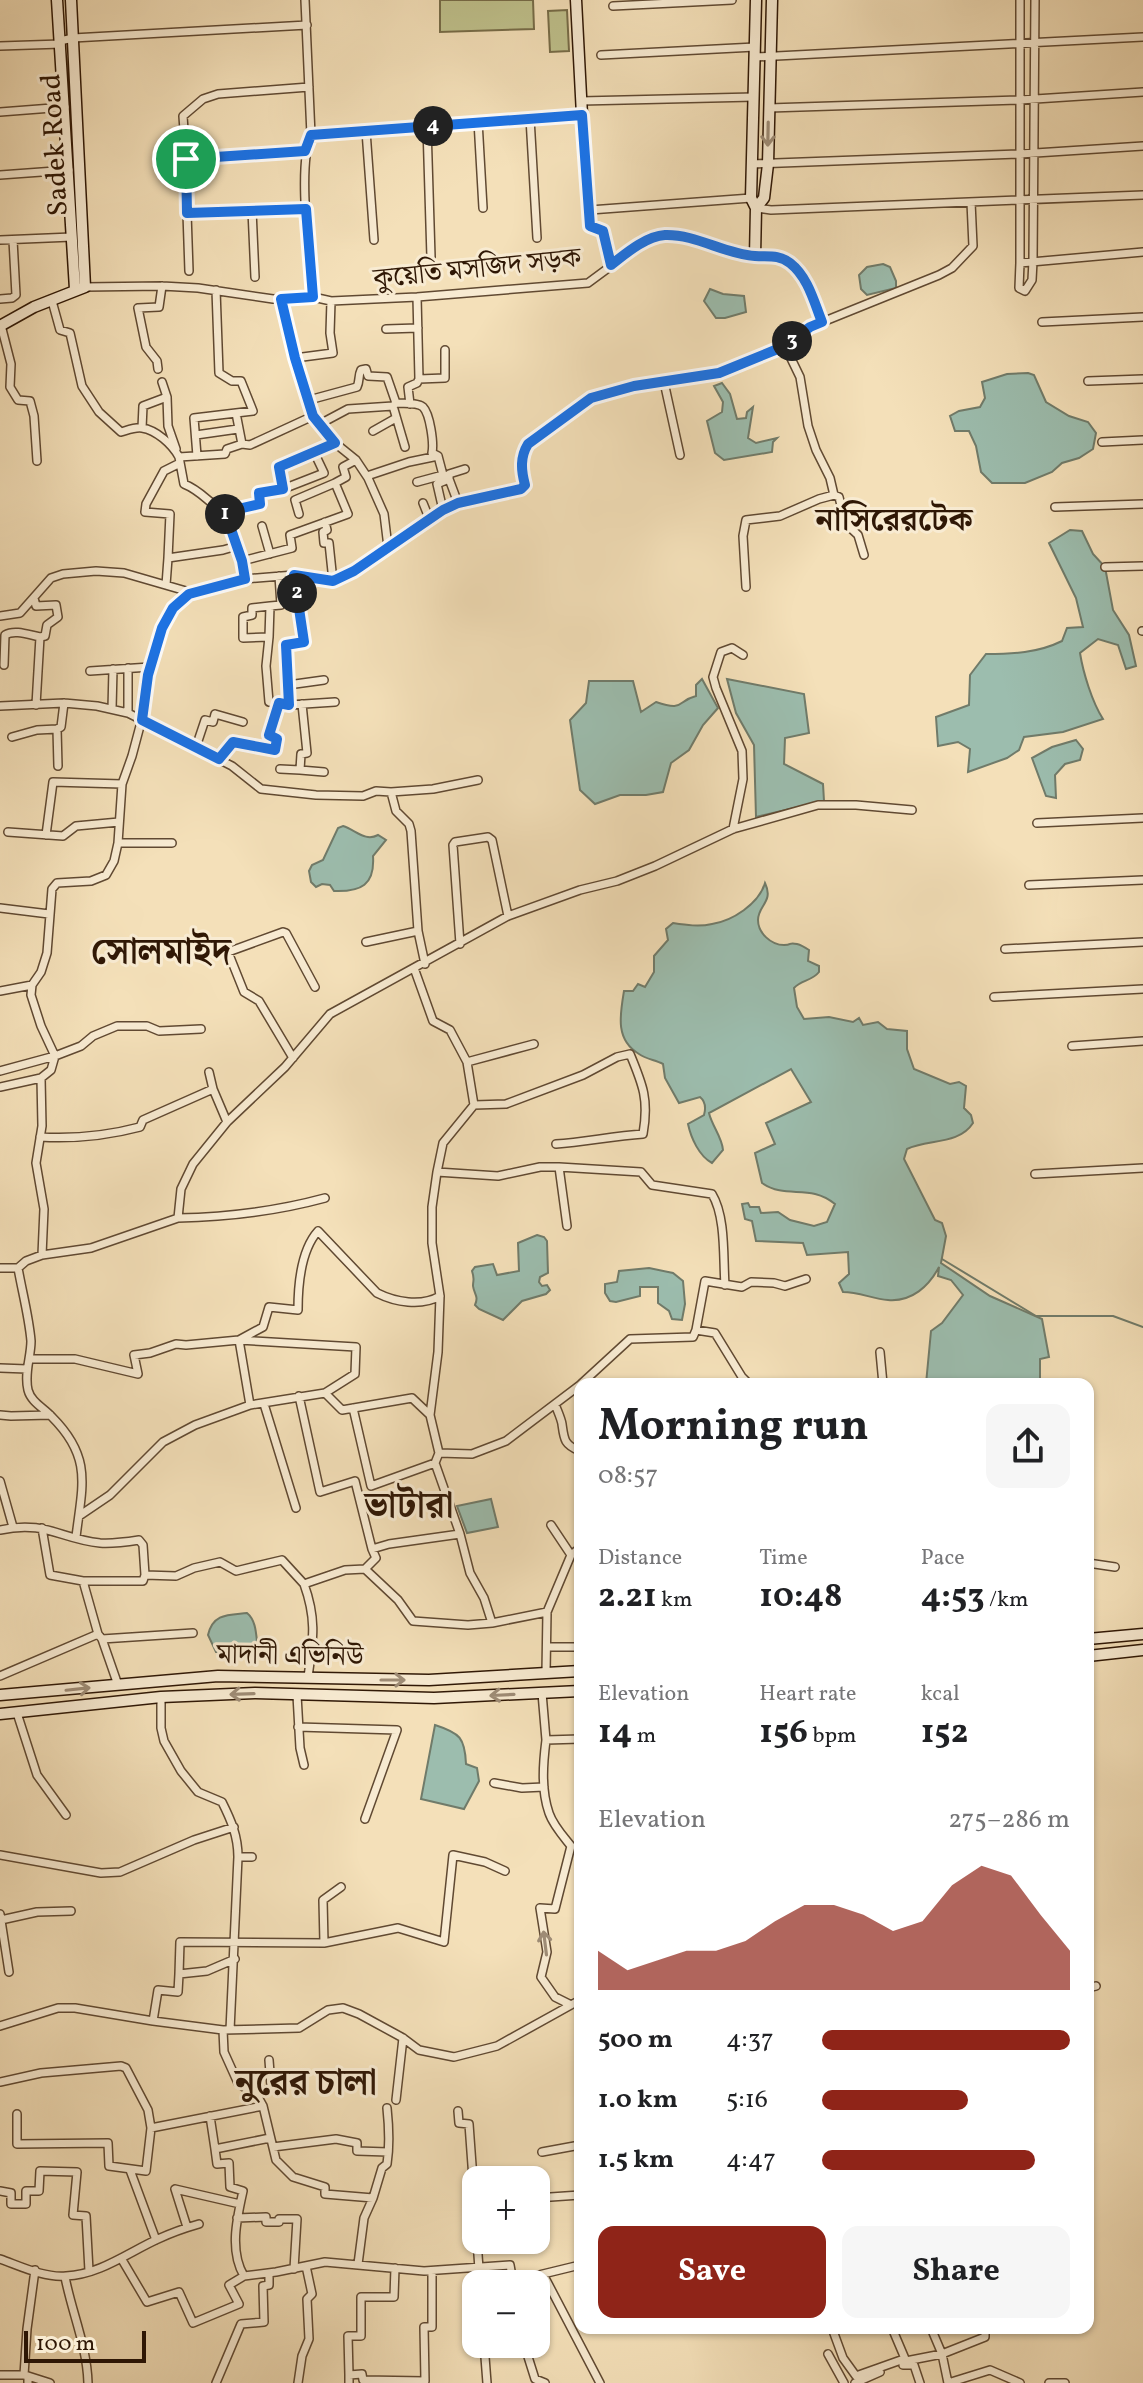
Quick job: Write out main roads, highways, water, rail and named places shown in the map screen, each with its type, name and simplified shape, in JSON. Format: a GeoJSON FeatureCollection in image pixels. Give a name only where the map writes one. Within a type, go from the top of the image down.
{"type":"FeatureCollection","features":[{"type":"Feature","properties":{"kind":"main road"},"geometry":{"type":"LineString","coordinates":[[1,325],[80,288],[72,237],[57,0]]}},
{"type":"Feature","properties":{"kind":"main road","name":"Sadek Road"},"geometry":{"type":"LineString","coordinates":[[71,0],[80,288]]}},
{"type":"Feature","properties":{"kind":"main road"},"geometry":{"type":"LineString","coordinates":[[576,0],[582,115]]}},
{"type":"Feature","properties":{"kind":"main road"},"geometry":{"type":"LineString","coordinates":[[755,256],[752,164],[756,0]]}},
{"type":"Feature","properties":{"kind":"main road"},"geometry":{"type":"LineString","coordinates":[[754,203],[764,198],[768,164],[772,0]]}},
{"type":"Feature","properties":{"kind":"main road"},"geometry":{"type":"LineString","coordinates":[[1094,1638],[1143,1634]]}},
{"type":"Feature","properties":{"kind":"main road"},"geometry":{"type":"LineString","coordinates":[[1094,1655],[1143,1650]]}},
{"type":"Feature","properties":{"kind":"main road","name":"মাদানী এভিনিউ"},"geometry":{"type":"LineString","coordinates":[[0,1695],[218,1676],[429,1680],[574,1671]]}},
{"type":"Feature","properties":{"kind":"main road"},"geometry":{"type":"LineString","coordinates":[[542,1693],[546,1672]]}},
{"type":"Feature","properties":{"kind":"main road","name":"মাদানী এভিনিউ"},"geometry":{"type":"LineString","coordinates":[[0,1714],[161,1697],[255,1693],[434,1698],[574,1691]]}},
{"type":"Feature","properties":{"kind":"waterway"},"geometry":{"type":"LineString","coordinates":[[942,1259],[1036,1316],[1113,1316],[1143,1327]]}},
{"type":"Feature","properties":{"kind":"district","name":"নাসিরেরটেক"},"geometry":{"type":"Point","coordinates":[894,519]}},
{"type":"Feature","properties":{"kind":"district","name":"সোলমাইদ"},"geometry":{"type":"Point","coordinates":[161,950]}},
{"type":"Feature","properties":{"kind":"district","name":"ভাটারা"},"geometry":{"type":"Point","coordinates":[409,1504]}},
{"type":"Feature","properties":{"kind":"district","name":"নুরের চালা"},"geometry":{"type":"Point","coordinates":[306,2081]}}]}
